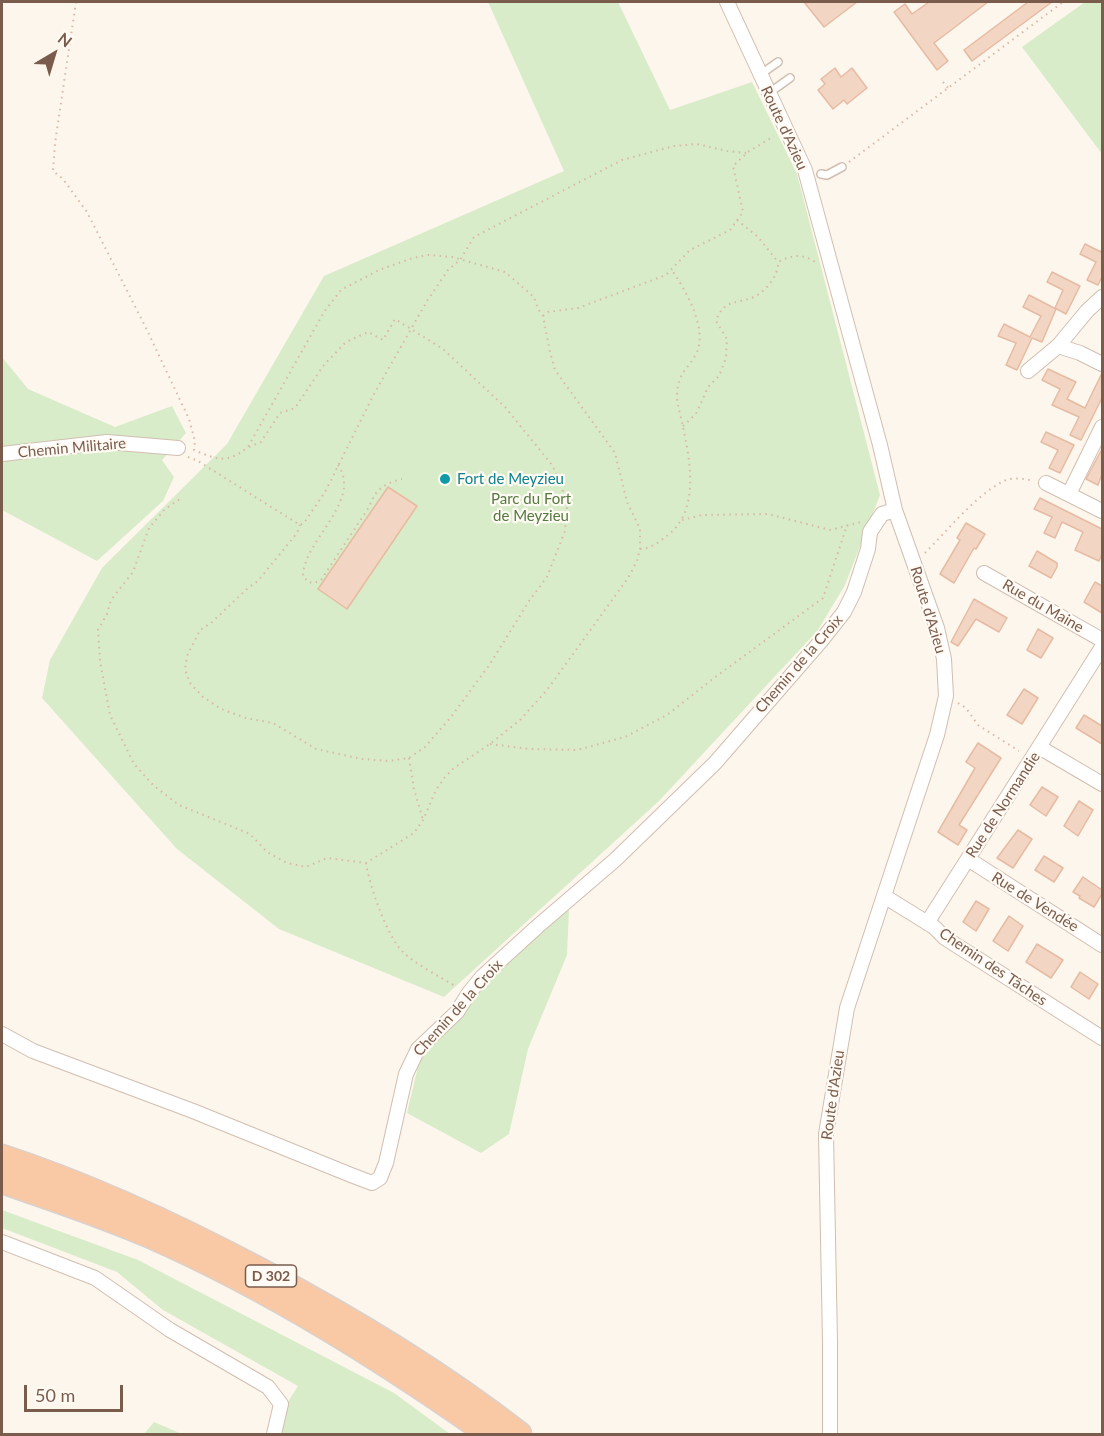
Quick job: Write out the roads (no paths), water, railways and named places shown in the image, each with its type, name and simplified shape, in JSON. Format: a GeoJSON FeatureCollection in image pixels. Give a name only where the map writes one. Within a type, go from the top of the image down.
{"type":"FeatureCollection","features":[{"type":"Feature","properties":{"kind":"highway","name":"D 302"},"geometry":{"type":"LineString","coordinates":[[2,1157],[113,1200],[182,1230],[281,1281],[403,1352],[519,1434]]}},
{"type":"Feature","properties":{"kind":"highway","name":"D 302"},"geometry":{"type":"LineString","coordinates":[[2,1180],[150,1236],[275,1297],[393,1368],[489,1434]]}},
{"type":"Feature","properties":{"kind":"street","name":"Route d'Azieu"},"geometry":{"type":"LineString","coordinates":[[727,2],[805,170],[880,445],[895,510],[937,628],[944,659],[946,696],[937,735],[847,1008],[826,1134],[830,1434]]}},
{"type":"Feature","properties":{"kind":"street"},"geometry":{"type":"LineString","coordinates":[[1028,371],[1058,346],[1087,311],[1102,297]]}},
{"type":"Feature","properties":{"kind":"street"},"geometry":{"type":"LineString","coordinates":[[1058,346],[1080,353],[1102,364]]}},
{"type":"Feature","properties":{"kind":"street"},"geometry":{"type":"LineString","coordinates":[[1069,494],[1102,427]]}},
{"type":"Feature","properties":{"kind":"street","name":"Chemin Militaire"},"geometry":{"type":"LineString","coordinates":[[2,454],[107,442],[181,452]]}},
{"type":"Feature","properties":{"kind":"street"},"geometry":{"type":"LineString","coordinates":[[1046,483],[1102,511]]}},
{"type":"Feature","properties":{"kind":"street","name":"Chemin de la Croix"},"geometry":{"type":"LineString","coordinates":[[2,1034],[33,1051],[372,1183],[380,1178],[386,1163],[406,1074],[418,1049],[456,1012],[482,977],[615,860],[715,764],[844,612],[854,592],[868,549],[870,532],[882,514],[895,510]]}},
{"type":"Feature","properties":{"kind":"street","name":"Rue du Maine"},"geometry":{"type":"LineString","coordinates":[[984,573],[1102,640]]}},
{"type":"Feature","properties":{"kind":"street"},"geometry":{"type":"LineString","coordinates":[[1035,753],[1102,647]]}},
{"type":"Feature","properties":{"kind":"street","name":"Rue de Normandie"},"geometry":{"type":"LineString","coordinates":[[927,923],[1035,753],[1102,784]]}},
{"type":"Feature","properties":{"kind":"street","name":"Rue de Vendée"},"geometry":{"type":"LineString","coordinates":[[968,859],[1102,945]]}},
{"type":"Feature","properties":{"kind":"street","name":"Chemin des Tâches"},"geometry":{"type":"LineString","coordinates":[[884,896],[927,923],[945,938],[1102,1038]]}},
{"type":"Feature","properties":{"kind":"street"},"geometry":{"type":"LineString","coordinates":[[2,1242],[94,1278],[170,1330],[268,1387],[281,1404],[274,1434]]}},
{"type":"Feature","properties":{"kind":"street","name":"Route d'Azieu"},"geometry":{"type":"LineString","coordinates":[[830,1342],[838,1434]]}},
{"type":"Feature","properties":{"kind":"lane"},"geometry":{"type":"LineString","coordinates":[[760,75],[778,62]]}},
{"type":"Feature","properties":{"kind":"lane"},"geometry":{"type":"LineString","coordinates":[[776,88],[790,78]]}},
{"type":"Feature","properties":{"kind":"lane"},"geometry":{"type":"LineString","coordinates":[[820,174],[827,175],[842,167]]}},
{"type":"Feature","properties":{"kind":"place","name":"Fort de Meyzieu"},"geometry":{"type":"Point","coordinates":[445,479]}},
{"type":"Feature","properties":{"kind":"park label","name":"Parc du Fort de Meyzieu"},"geometry":{"type":"Point","coordinates":[531,508]}}]}
